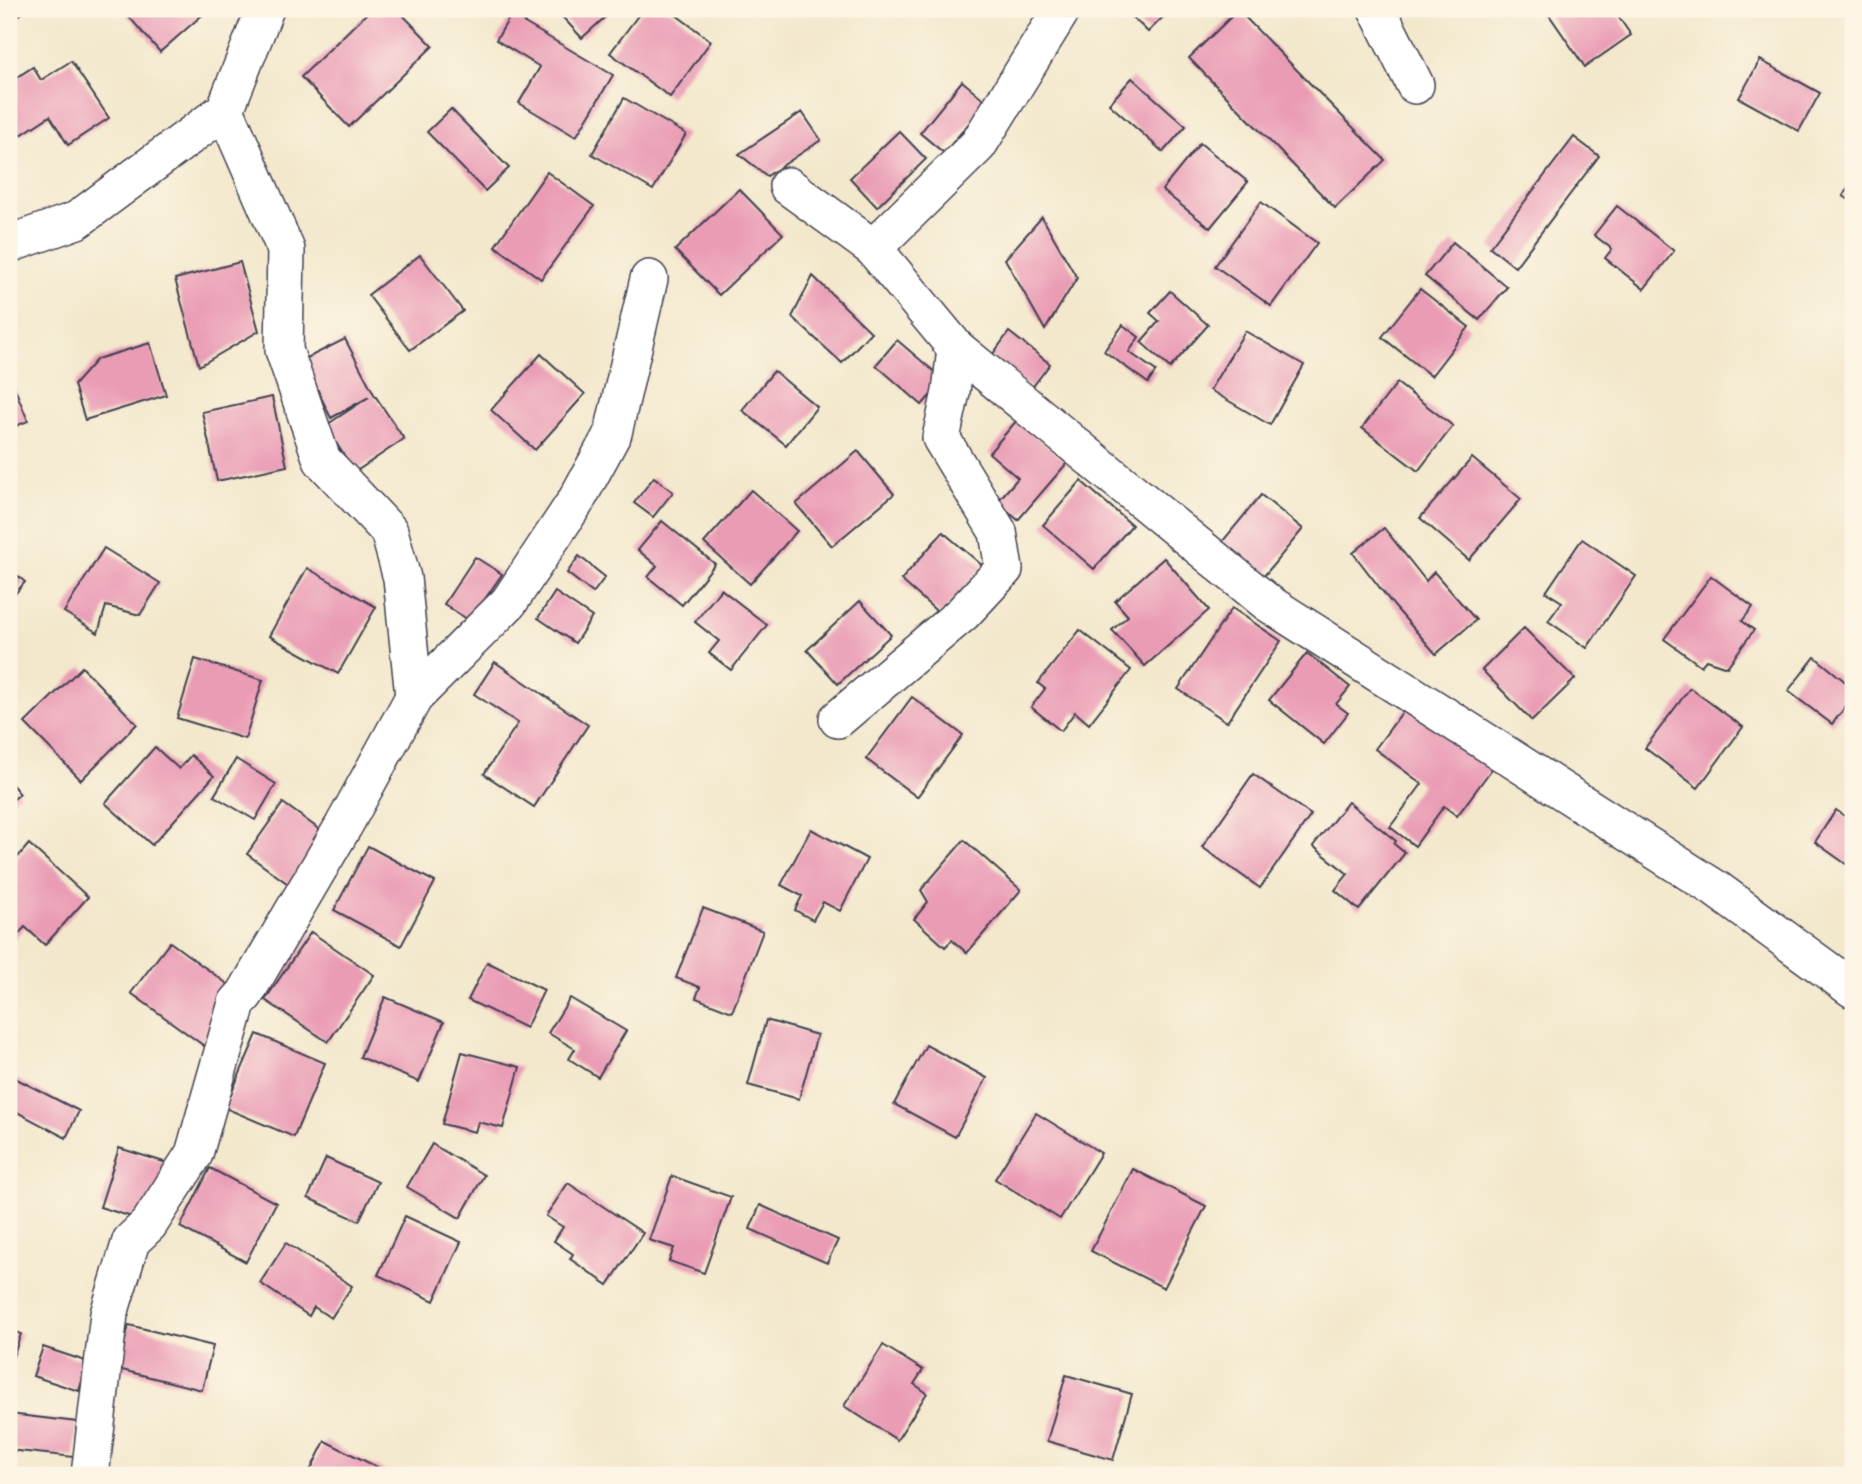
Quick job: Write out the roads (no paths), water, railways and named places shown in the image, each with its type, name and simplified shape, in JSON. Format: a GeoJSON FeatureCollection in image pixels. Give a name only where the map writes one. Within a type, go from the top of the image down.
{"type":"FeatureCollection","features":[{"type":"Feature","properties":{"kind":"street"},"geometry":{"type":"LineString","coordinates":[[9,244],[77,220],[226,110],[265,9]]}},
{"type":"Feature","properties":{"kind":"street"},"geometry":{"type":"LineString","coordinates":[[873,248],[978,145],[1062,9]]}},
{"type":"Feature","properties":{"kind":"street"},"geometry":{"type":"LineString","coordinates":[[1377,9],[1415,85]]}},
{"type":"Feature","properties":{"kind":"street"},"geometry":{"type":"LineString","coordinates":[[226,110],[286,250],[284,350],[322,460],[389,531],[402,578],[414,697]]}},
{"type":"Feature","properties":{"kind":"street"},"geometry":{"type":"LineString","coordinates":[[788,186],[873,248],[956,348],[1268,603],[1716,889],[1853,989]]}},
{"type":"Feature","properties":{"kind":"street"},"geometry":{"type":"LineString","coordinates":[[90,1475],[109,1314],[131,1241],[149,1224],[194,1154],[237,1003],[245,994],[337,837],[414,697],[509,602],[576,501],[613,433],[649,279]]}},
{"type":"Feature","properties":{"kind":"street"},"geometry":{"type":"LineString","coordinates":[[838,719],[963,613],[1004,569],[998,532],[941,438],[951,393],[956,348]]}}]}
